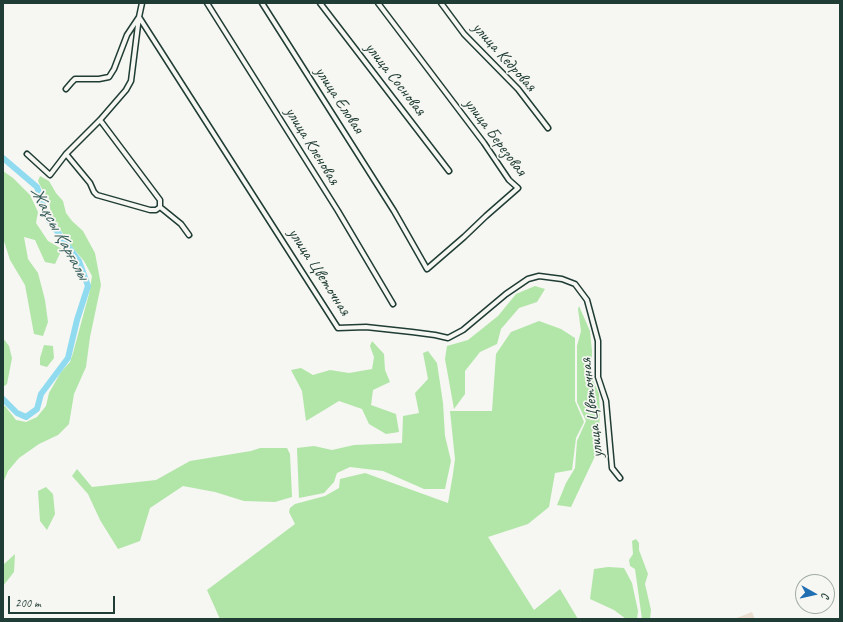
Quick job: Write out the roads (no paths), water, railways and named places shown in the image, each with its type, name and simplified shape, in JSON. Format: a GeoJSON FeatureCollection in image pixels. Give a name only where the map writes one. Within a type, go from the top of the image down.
{"type":"FeatureCollection","features":[{"type":"Feature","properties":{"kind":"street"},"geometry":{"type":"LineString","coordinates":[[27,154],[48,175],[50,175],[66,154],[100,120],[129,86],[142,3]]}},
{"type":"Feature","properties":{"kind":"street","name":"улица Кленовая"},"geometry":{"type":"LineString","coordinates":[[206,3],[338,211],[393,304]]}},
{"type":"Feature","properties":{"kind":"street","name":"улица Еловая"},"geometry":{"type":"LineString","coordinates":[[262,3],[394,211],[427,269]]}},
{"type":"Feature","properties":{"kind":"street","name":"улица Сосновая"},"geometry":{"type":"LineString","coordinates":[[320,3],[449,171]]}},
{"type":"Feature","properties":{"kind":"street","name":"улица Березовая"},"geometry":{"type":"LineString","coordinates":[[378,3],[484,143],[509,180],[518,188],[427,269]]}},
{"type":"Feature","properties":{"kind":"street","name":"улица Кедровая"},"geometry":{"type":"LineString","coordinates":[[441,3],[464,34],[518,89],[548,128]]}},
{"type":"Feature","properties":{"kind":"street"},"geometry":{"type":"LineString","coordinates":[[66,89],[75,79],[99,79],[109,77],[114,70],[127,34],[139,17]]}},
{"type":"Feature","properties":{"kind":"street","name":"улица Цветочная"},"geometry":{"type":"LineString","coordinates":[[139,17],[338,328],[366,328],[412,332],[448,338],[463,330],[506,294],[528,279],[539,276],[562,279],[575,284],[587,300],[598,341],[598,377],[606,401],[612,468],[620,478]]}},
{"type":"Feature","properties":{"kind":"street"},"geometry":{"type":"LineString","coordinates":[[100,120],[160,200],[160,207]]}},
{"type":"Feature","properties":{"kind":"street"},"geometry":{"type":"LineString","coordinates":[[66,154],[90,183],[97,195],[150,210],[156,210],[160,207]]}},
{"type":"Feature","properties":{"kind":"street"},"geometry":{"type":"LineString","coordinates":[[160,207],[181,224],[189,235]]}},
{"type":"Feature","properties":{"kind":"waterway","name":"Жақсы Қарғалы"},"geometry":{"type":"LineString","coordinates":[[3,158],[37,187],[48,219],[79,261],[88,286],[77,320],[68,358],[41,394],[37,409],[26,417],[17,413],[3,399]]}}]}
